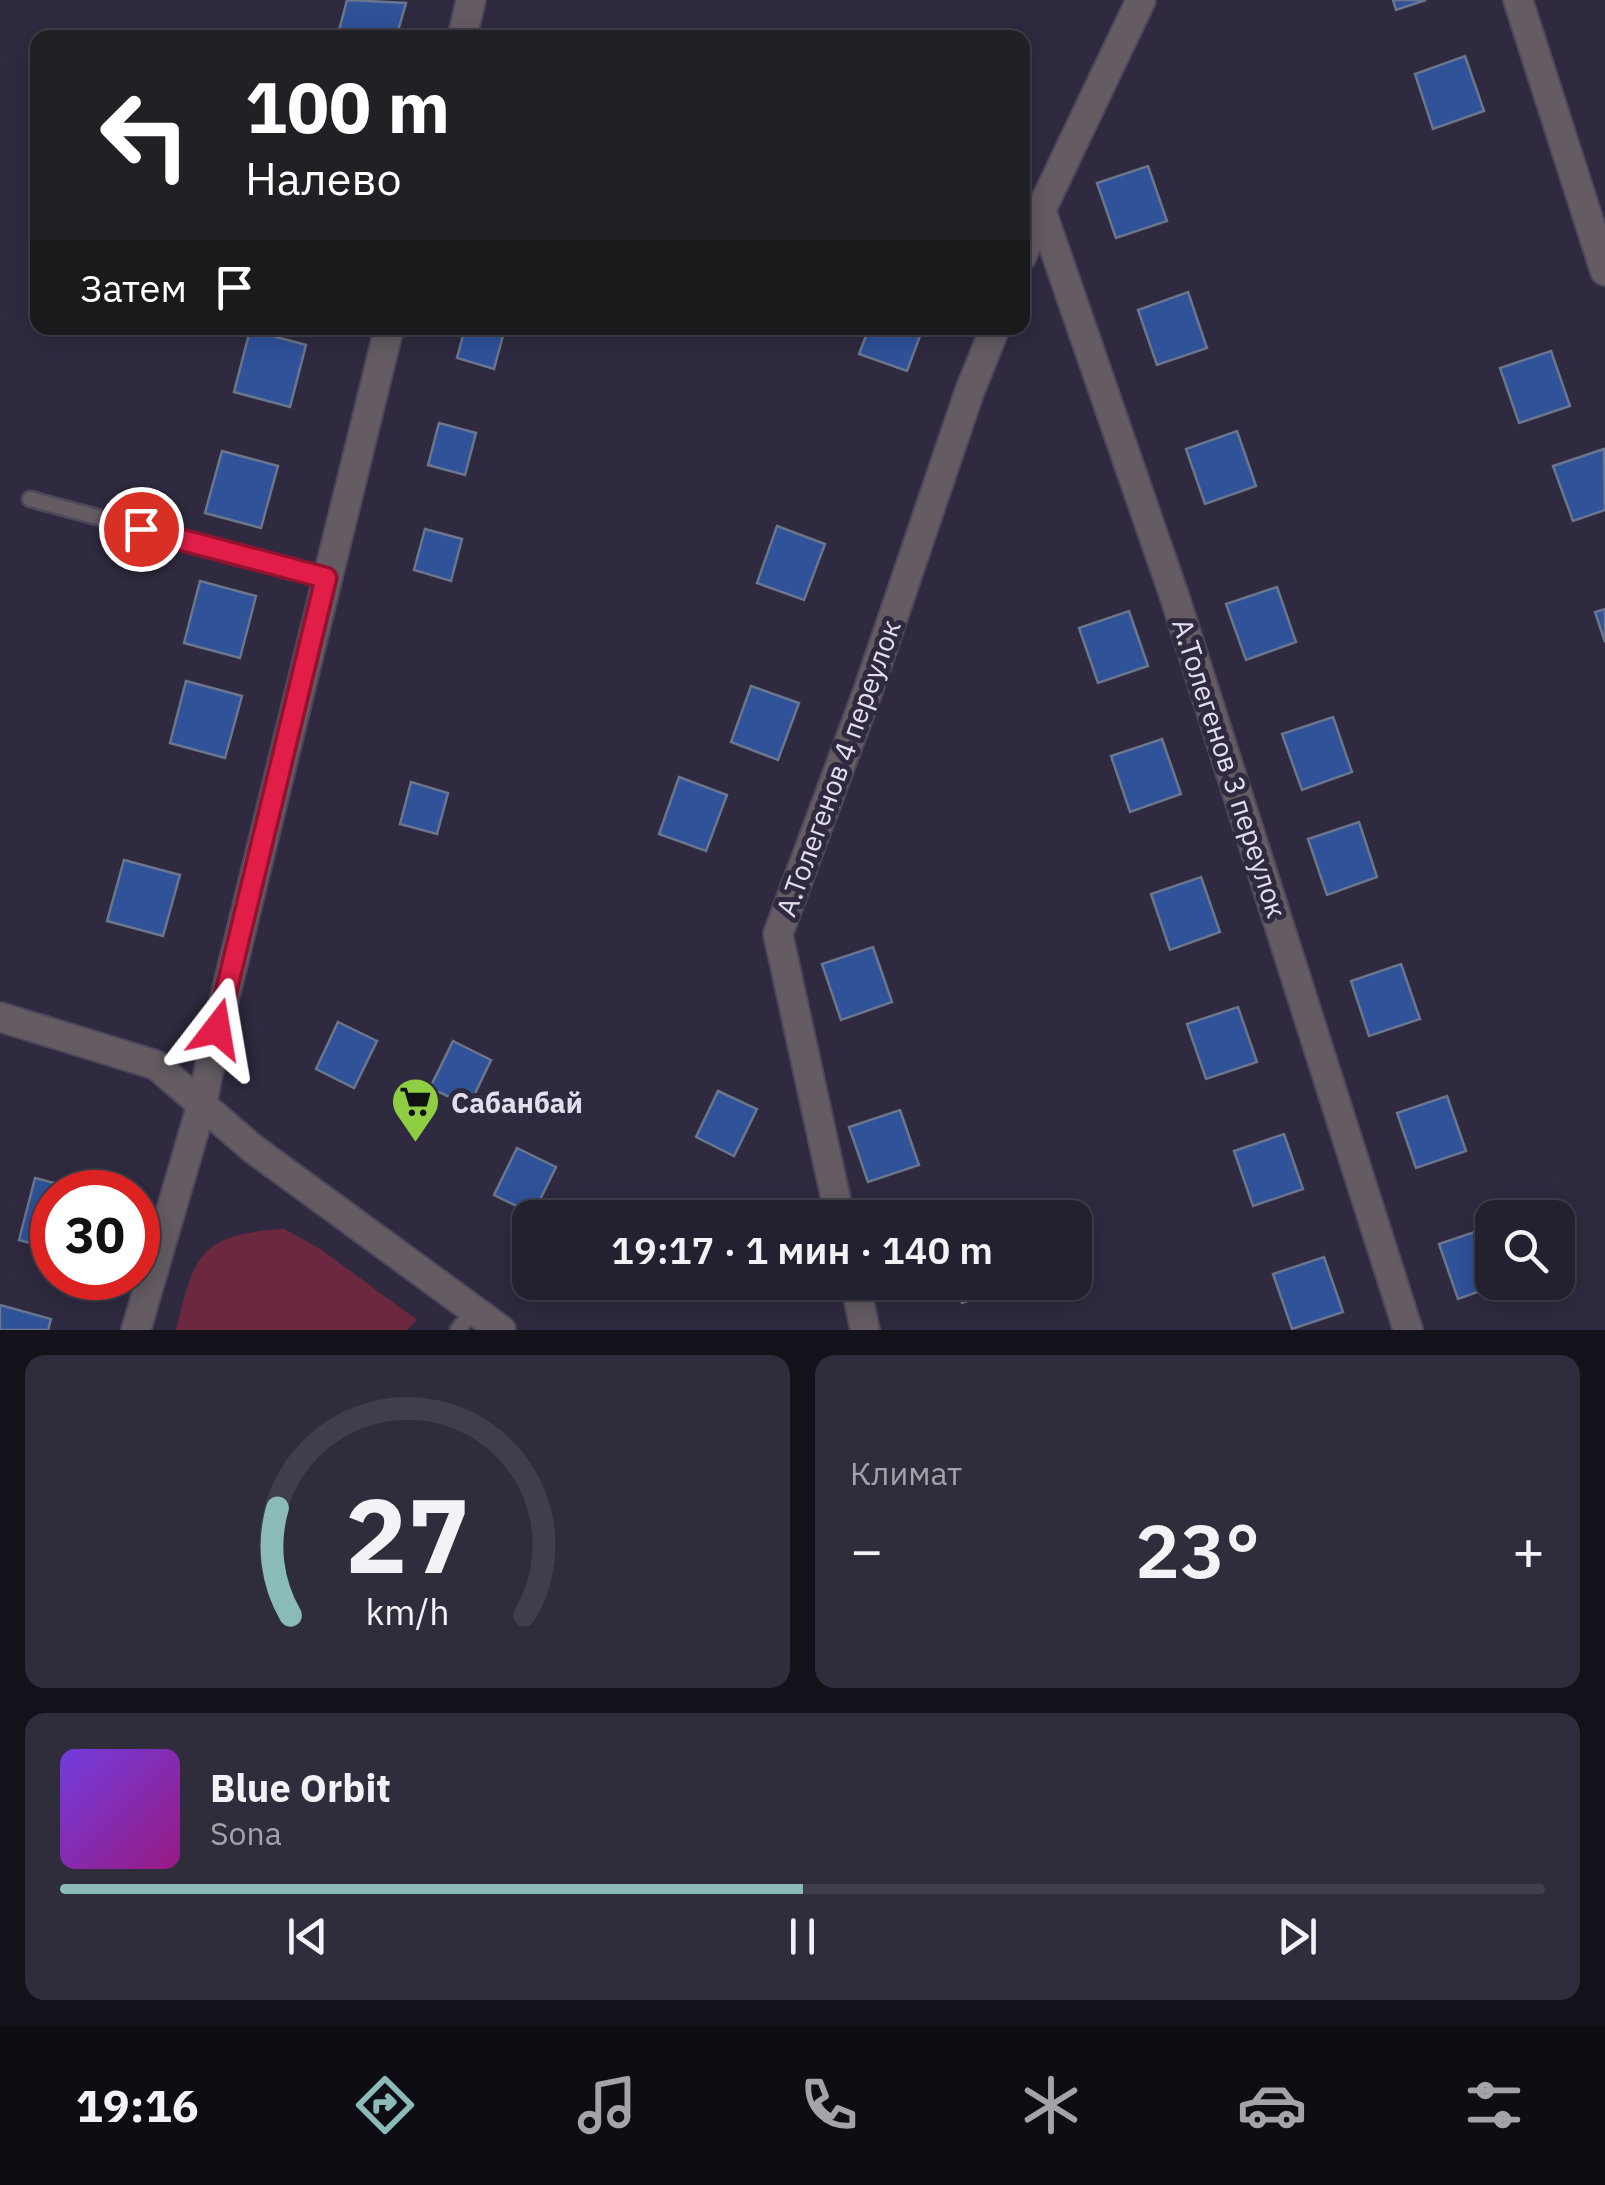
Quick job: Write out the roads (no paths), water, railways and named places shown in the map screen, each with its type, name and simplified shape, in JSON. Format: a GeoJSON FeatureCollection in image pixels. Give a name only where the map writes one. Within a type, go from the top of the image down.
{"type":"FeatureCollection","features":[{"type":"Feature","properties":{"kind":"street"},"geometry":{"type":"LineString","coordinates":[[464,30],[471,0]]}},
{"type":"Feature","properties":{"kind":"street"},"geometry":{"type":"LineString","coordinates":[[1030,237],[1142,0]]}},
{"type":"Feature","properties":{"kind":"street"},"geometry":{"type":"LineString","coordinates":[[1518,0],[1605,271]]}},
{"type":"Feature","properties":{"kind":"street","name":"А.Толегенов 3 переулок"},"geometry":{"type":"LineString","coordinates":[[1041,210],[1175,598],[1408,1330]]}},
{"type":"Feature","properties":{"kind":"street"},"geometry":{"type":"LineString","coordinates":[[136,1330],[202,1104],[387,335]]}},
{"type":"Feature","properties":{"kind":"street","name":"А.Толегенов 4 переулок"},"geometry":{"type":"LineString","coordinates":[[836,1200],[778,934],[868,691],[991,335]]}},
{"type":"Feature","properties":{"kind":"street"},"geometry":{"type":"LineString","coordinates":[[0,1017],[156,1064],[252,1148],[466,1320],[501,1330]]}},
{"type":"Feature","properties":{"kind":"street"},"geometry":{"type":"LineString","coordinates":[[858,1300],[865,1330]]}},
{"type":"Feature","properties":{"kind":"lane"},"geometry":{"type":"LineString","coordinates":[[30,499],[326,578]]}},
{"type":"Feature","properties":{"kind":"place","name":"Сабанбай"},"geometry":{"type":"Point","coordinates":[416,1144]}}]}
